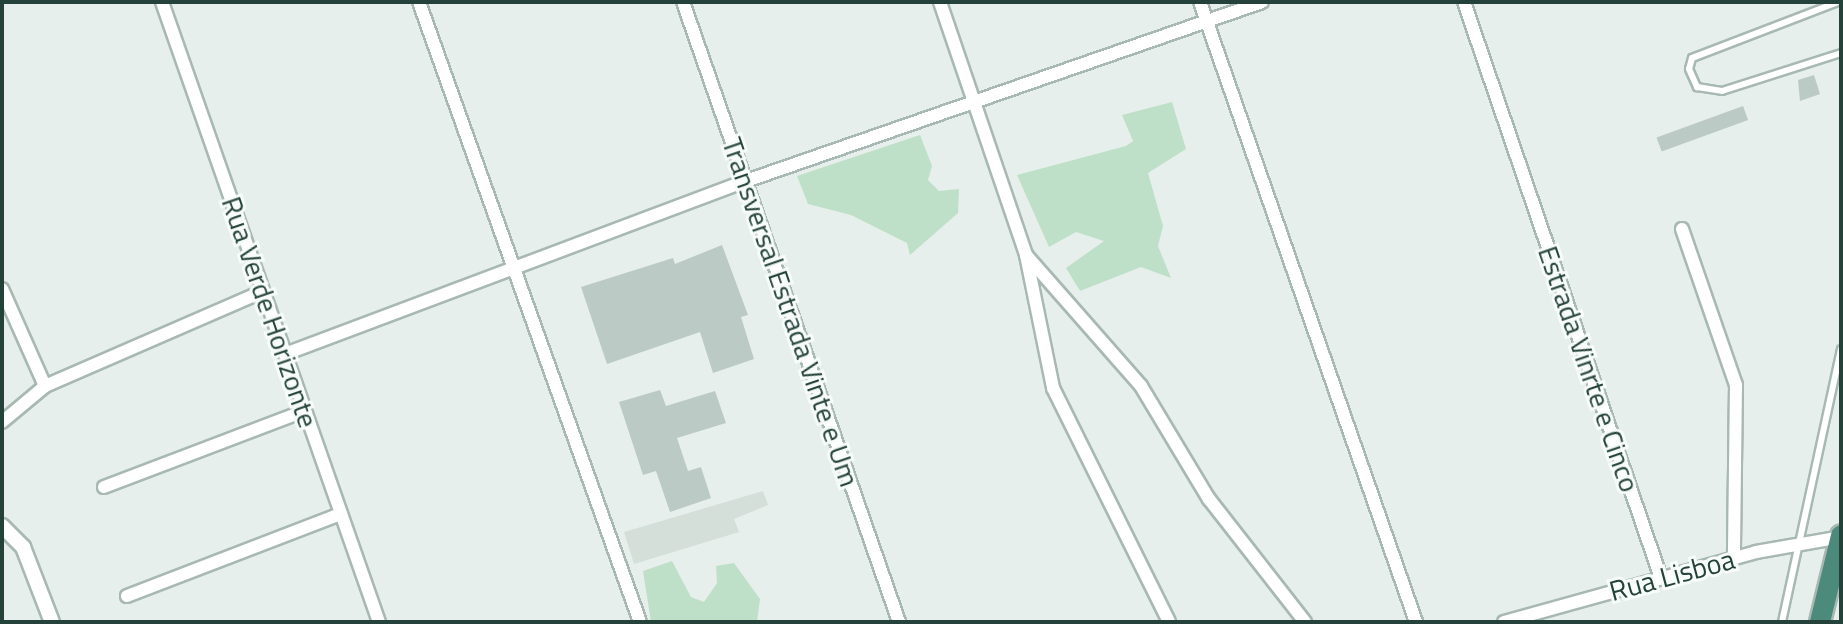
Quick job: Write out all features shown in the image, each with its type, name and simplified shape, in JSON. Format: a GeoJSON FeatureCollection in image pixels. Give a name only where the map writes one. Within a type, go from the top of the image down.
{"type":"FeatureCollection","features":[{"type":"Feature","properties":{"kind":"highway"},"geometry":{"type":"LineString","coordinates":[[1820,622],[1841,536]]}},
{"type":"Feature","properties":{"kind":"street","name":"Rua Verde Horizonte"},"geometry":{"type":"LineString","coordinates":[[162,2],[379,622]]}},
{"type":"Feature","properties":{"kind":"street"},"geometry":{"type":"LineString","coordinates":[[419,2],[640,622]]}},
{"type":"Feature","properties":{"kind":"street","name":"Transversal Estrada Vinte e Um"},"geometry":{"type":"LineString","coordinates":[[683,2],[899,622]]}},
{"type":"Feature","properties":{"kind":"street"},"geometry":{"type":"LineString","coordinates":[[940,2],[1026,255],[1053,388],[1169,622]]}},
{"type":"Feature","properties":{"kind":"street"},"geometry":{"type":"LineString","coordinates":[[1200,2],[1416,622]]}},
{"type":"Feature","properties":{"kind":"street"},"geometry":{"type":"LineString","coordinates":[[285,354],[746,181],[976,104],[1262,2]]}},
{"type":"Feature","properties":{"kind":"street","name":"Estrada Vinrte e Cinco"},"geometry":{"type":"LineString","coordinates":[[1464,2],[1661,578]]}},
{"type":"Feature","properties":{"kind":"street"},"geometry":{"type":"LineString","coordinates":[[1682,229],[1736,385],[1734,558]]}},
{"type":"Feature","properties":{"kind":"street"},"geometry":{"type":"LineString","coordinates":[[1026,255],[1141,386],[1209,499],[1305,622]]}},
{"type":"Feature","properties":{"kind":"street"},"geometry":{"type":"LineString","coordinates":[[2,289],[45,386]]}},
{"type":"Feature","properties":{"kind":"street"},"geometry":{"type":"LineString","coordinates":[[2,422],[45,386],[261,292]]}},
{"type":"Feature","properties":{"kind":"street"},"geometry":{"type":"LineString","coordinates":[[104,487],[304,411]]}},
{"type":"Feature","properties":{"kind":"street"},"geometry":{"type":"LineString","coordinates":[[127,596],[341,514]]}},
{"type":"Feature","properties":{"kind":"street"},"geometry":{"type":"LineString","coordinates":[[2,526],[23,547],[52,622]]}},
{"type":"Feature","properties":{"kind":"street","name":"Rua Lisboa"},"geometry":{"type":"LineString","coordinates":[[1504,622],[1734,558],[1841,536]]}},
{"type":"Feature","properties":{"kind":"lane"},"geometry":{"type":"LineString","coordinates":[[1838,2],[1692,58],[1689,69],[1697,87],[1722,91],[1841,53]]}},
{"type":"Feature","properties":{"kind":"lane"},"geometry":{"type":"LineString","coordinates":[[1782,622],[1841,349]]}},
{"type":"Feature","properties":{"kind":"shaded area"},"geometry":{"type":"Polygon","coordinates":[[[763,491],[768,505],[734,519],[739,532],[634,564],[624,532],[763,491]]]}},
{"type":"Feature","properties":{"kind":"green space"},"geometry":{"type":"Polygon","coordinates":[[[1172,102],[1186,149],[1148,173],[1163,226],[1158,246],[1171,278],[1141,267],[1080,291],[1066,268],[1104,241],[1076,232],[1049,247],[1017,175],[1126,146],[1133,141],[1122,115],[1172,102]]]}},
{"type":"Feature","properties":{"kind":"green space"},"geometry":{"type":"Polygon","coordinates":[[[920,135],[932,166],[928,180],[939,191],[959,189],[958,213],[910,255],[907,243],[851,215],[808,204],[797,176],[920,135]]]}},
{"type":"Feature","properties":{"kind":"green space"},"geometry":{"type":"Polygon","coordinates":[[[672,561],[691,597],[704,602],[717,583],[716,566],[734,563],[760,599],[757,622],[651,622],[643,571],[672,561]]]}},
{"type":"Feature","properties":{"kind":"building"},"geometry":{"type":"Polygon","coordinates":[[[1814,75],[1820,94],[1800,101],[1798,80],[1814,75]]]}},
{"type":"Feature","properties":{"kind":"building"},"geometry":{"type":"Polygon","coordinates":[[[1743,106],[1748,120],[1662,152],[1657,137],[1743,106]]]}},
{"type":"Feature","properties":{"kind":"building"},"geometry":{"type":"Polygon","coordinates":[[[722,245],[748,315],[741,317],[754,359],[713,373],[700,332],[607,364],[581,287],[673,258],[675,264],[722,245]]]}},
{"type":"Feature","properties":{"kind":"building"},"geometry":{"type":"Polygon","coordinates":[[[660,390],[666,406],[715,391],[726,423],[677,438],[688,471],[701,467],[711,498],[670,512],[656,471],[643,475],[619,402],[660,390]]]}}]}
